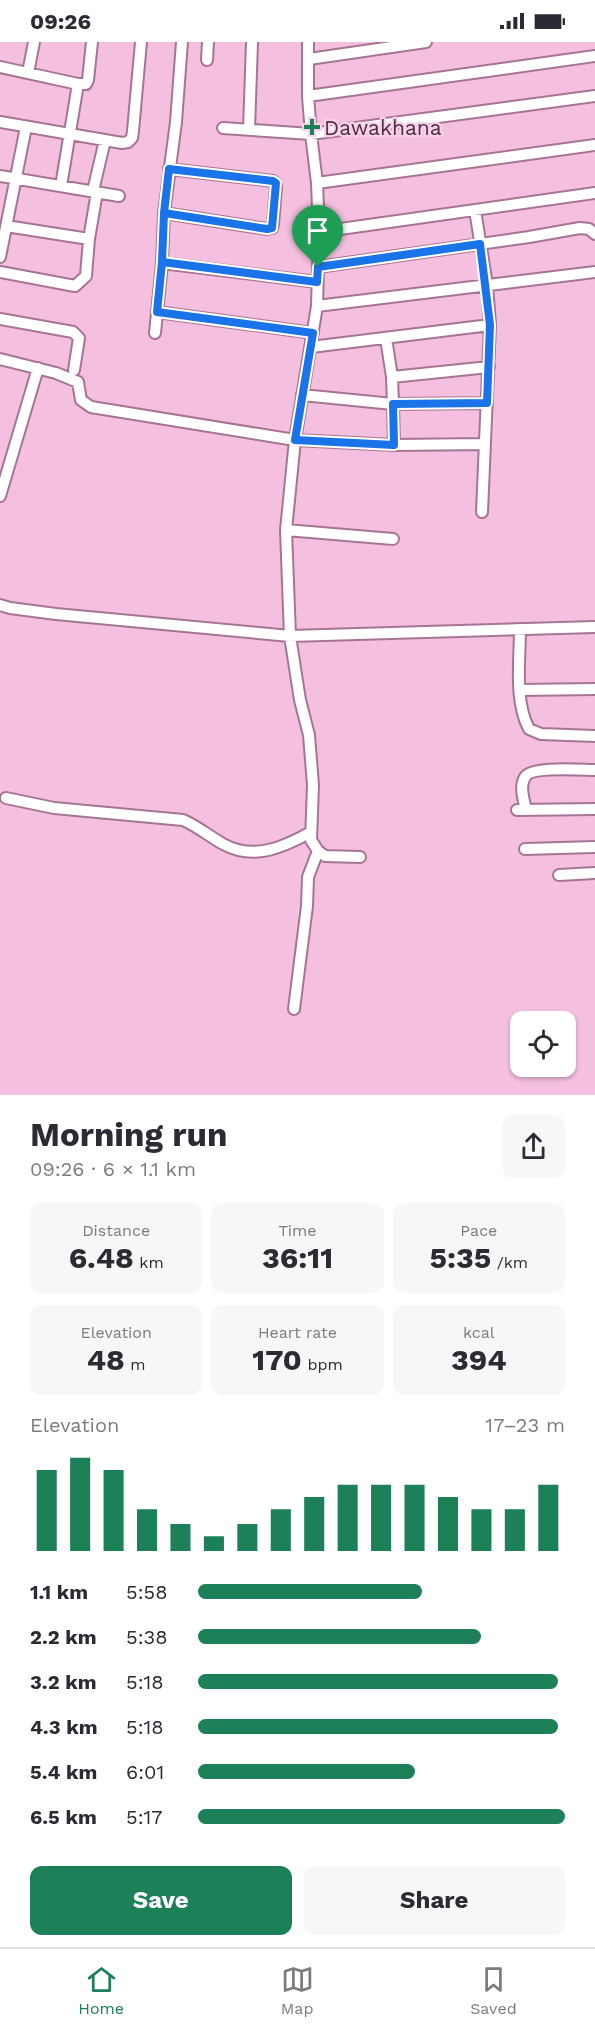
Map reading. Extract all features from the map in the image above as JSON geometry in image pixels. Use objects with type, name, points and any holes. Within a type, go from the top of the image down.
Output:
[{"type":"street","points":[[28,73],[34,42]]},
{"type":"street","points":[[0,67],[86,84],[92,42]]},
{"type":"street","points":[[0,122],[70,135],[128,142],[132,138],[141,42]]},
{"type":"street","points":[[155,333],[164,213],[176,122],[182,42]]},
{"type":"street","points":[[207,60],[208,42]]},
{"type":"street","points":[[249,130],[252,42]]},
{"type":"street","points":[[308,42],[308,96],[317,183],[319,232],[317,306],[295,440],[286,530],[290,636],[300,700],[309,735],[313,786],[311,840],[318,851],[325,856],[360,857]]},
{"type":"street","points":[[309,59],[426,42]]},
{"type":"street","points":[[308,96],[595,56]]},
{"type":"street","points":[[61,186],[78,84]]},
{"type":"street","points":[[223,128],[311,134],[595,96]]},
{"type":"street","points":[[0,257],[26,127]]},
{"type":"street","points":[[0,273],[75,286],[86,276],[95,192],[105,140]]},
{"type":"street","points":[[317,183],[595,145]]},
{"type":"street","points":[[164,213],[267,229],[272,228],[273,224],[276,183],[273,181],[169,169]]},
{"type":"street","points":[[0,176],[119,196]]},
{"type":"street","points":[[319,232],[595,193]]},
{"type":"street","points":[[475,210],[487,285],[490,325],[482,512]]},
{"type":"street","points":[[6,226],[89,239]]},
{"type":"street","points":[[318,267],[580,228],[589,229],[595,234]]},
{"type":"street","points":[[162,262],[317,282]]},
{"type":"street","points":[[317,306],[595,272]]},
{"type":"street","points":[[157,312],[313,333]]},
{"type":"street","points":[[0,319],[77,334],[79,338],[74,370]]},
{"type":"street","points":[[311,347],[490,325]]},
{"type":"street","points":[[386,338],[392,377],[394,445]]},
{"type":"street","points":[[0,359],[56,373],[78,382],[81,400],[91,407],[295,440],[394,445],[485,444]]},
{"type":"street","points":[[392,377],[489,367]]},
{"type":"street","points":[[0,496],[38,368]]},
{"type":"street","points":[[302,395],[393,404],[487,403]]},
{"type":"street","points":[[286,530],[393,539]]},
{"type":"street","points":[[0,605],[56,614],[290,636],[595,627]]},
{"type":"street","points":[[520,629],[520,690],[523,718],[529,729],[541,734],[595,736]]},
{"type":"street","points":[[520,690],[595,689]]},
{"type":"street","points":[[595,770],[543,770],[528,774],[523,785],[522,810],[595,809]]},
{"type":"street","points":[[6,798],[54,808],[183,820],[236,849],[275,850],[311,832]]},
{"type":"street","points":[[525,849],[595,847]]},
{"type":"street","points":[[294,1009],[307,906],[308,877],[318,851]]},
{"type":"street","points":[[559,875],[595,873]]},
{"type":"place","name":"Dawakhana","points":[[312,127]]},
{"type":"route","points":[[318,267],[317,282],[162,262],[164,213],[169,169],[276,183],[272,228],[164,213],[157,312],[313,333],[295,440],[394,445],[393,404],[487,403],[490,325],[487,285],[480,244],[318,267]]}]
